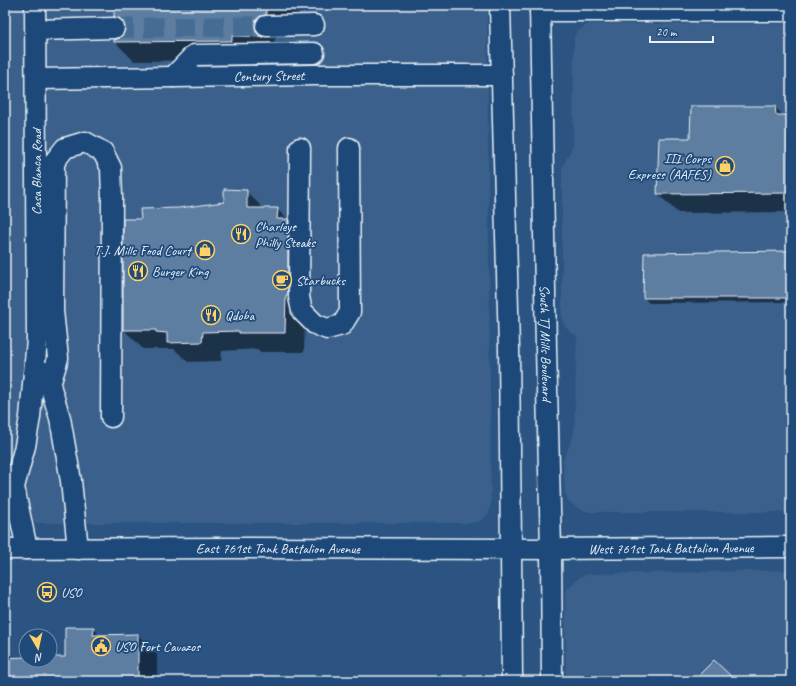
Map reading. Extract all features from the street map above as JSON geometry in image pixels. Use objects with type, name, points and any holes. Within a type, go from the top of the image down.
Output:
[{"type":"street","name":"Casa Blanca Road","points":[[27,549],[9,493],[25,446],[30,418],[37,340],[36,5]]},
{"type":"street","points":[[500,5],[509,349],[512,681]]},
{"type":"street","points":[[540,8],[791,11]]},
{"type":"street","name":"South TJ Mills Boulevard","points":[[540,8],[551,549],[552,681]]},
{"type":"street","points":[[266,26],[314,25]]},
{"type":"street","points":[[36,30],[114,28]]},
{"type":"street","points":[[173,77],[194,55],[314,53]]},
{"type":"street","name":"Century Street","points":[[36,79],[314,75],[502,75]]},
{"type":"street","points":[[50,385],[58,358],[53,311],[54,162],[65,148],[85,142],[103,152],[111,168],[111,417]]},
{"type":"street","points":[[300,148],[299,297],[302,310],[315,324],[327,329],[342,325],[350,312],[349,148]]},
{"type":"street","name":"Casa Blanca Road","points":[[37,340],[60,418],[71,481],[78,549]]},
{"type":"street","name":"West 761st Tank Battalion Avenue","points":[[551,549],[791,547]]},
{"type":"street","name":"East 761st Tank Battalion Avenue","points":[[5,549],[551,549]]},
{"type":"shaded area","points":[[5,5],[487,5],[491,505],[489,513],[485,517],[480,521],[471,523],[5,523]]},
{"type":"shaded area","points":[[589,24],[791,24],[791,512],[590,512],[581,510],[568,501],[565,492],[563,460],[574,434],[577,336],[567,329],[562,319],[562,168],[573,145],[574,37],[577,31]]},
{"type":"shaded area","points":[[791,570],[791,681],[566,681],[565,598],[567,589],[581,576],[591,574]]},
{"type":"building","points":[[114,5],[266,5],[266,15],[260,16],[256,20],[255,26],[256,32],[263,37],[232,36],[232,41],[114,42],[114,40],[120,38],[124,34],[125,28],[124,22],[119,18],[114,17]]},
{"type":"building","name":"III Corps Express (AAFES)","points":[[691,106],[775,106],[776,115],[791,115],[791,193],[657,194],[659,138],[690,138]]},
{"type":"building","name":"T.J. Mills Food Court","points":[[224,189],[247,190],[247,208],[278,208],[277,219],[288,219],[288,295],[286,295],[285,333],[239,333],[239,331],[203,332],[202,342],[167,343],[167,333],[156,332],[156,330],[123,330],[123,219],[141,219],[140,209],[179,208],[224,202]]},
{"type":"building","points":[[791,251],[791,298],[643,298],[644,253]]},
{"type":"building","name":"USO Fort Cavazos","points":[[65,627],[94,627],[93,635],[138,634],[138,681],[5,681],[5,658],[18,657],[18,668],[58,668],[58,657],[65,657]]},
{"type":"building","points":[[714,660],[736,681],[693,681]]},
{"type":"tunnel","points":[[114,28],[266,26]]},
{"type":"place","name":"III Corps Express (AAFES)","points":[[725,166]]},
{"type":"place","name":"Charleys Philly Steaks","points":[[241,234]]},
{"type":"place","name":"T.J. Mills Food Court","points":[[205,250]]},
{"type":"place","name":"Burger King","points":[[138,271]]},
{"type":"place","name":"Starbucks","points":[[282,280]]},
{"type":"place","name":"Qdoba","points":[[211,315]]},
{"type":"place","name":"USO","points":[[47,592]]},
{"type":"place","name":"USO Fort Cavazos","points":[[101,646]]}]
